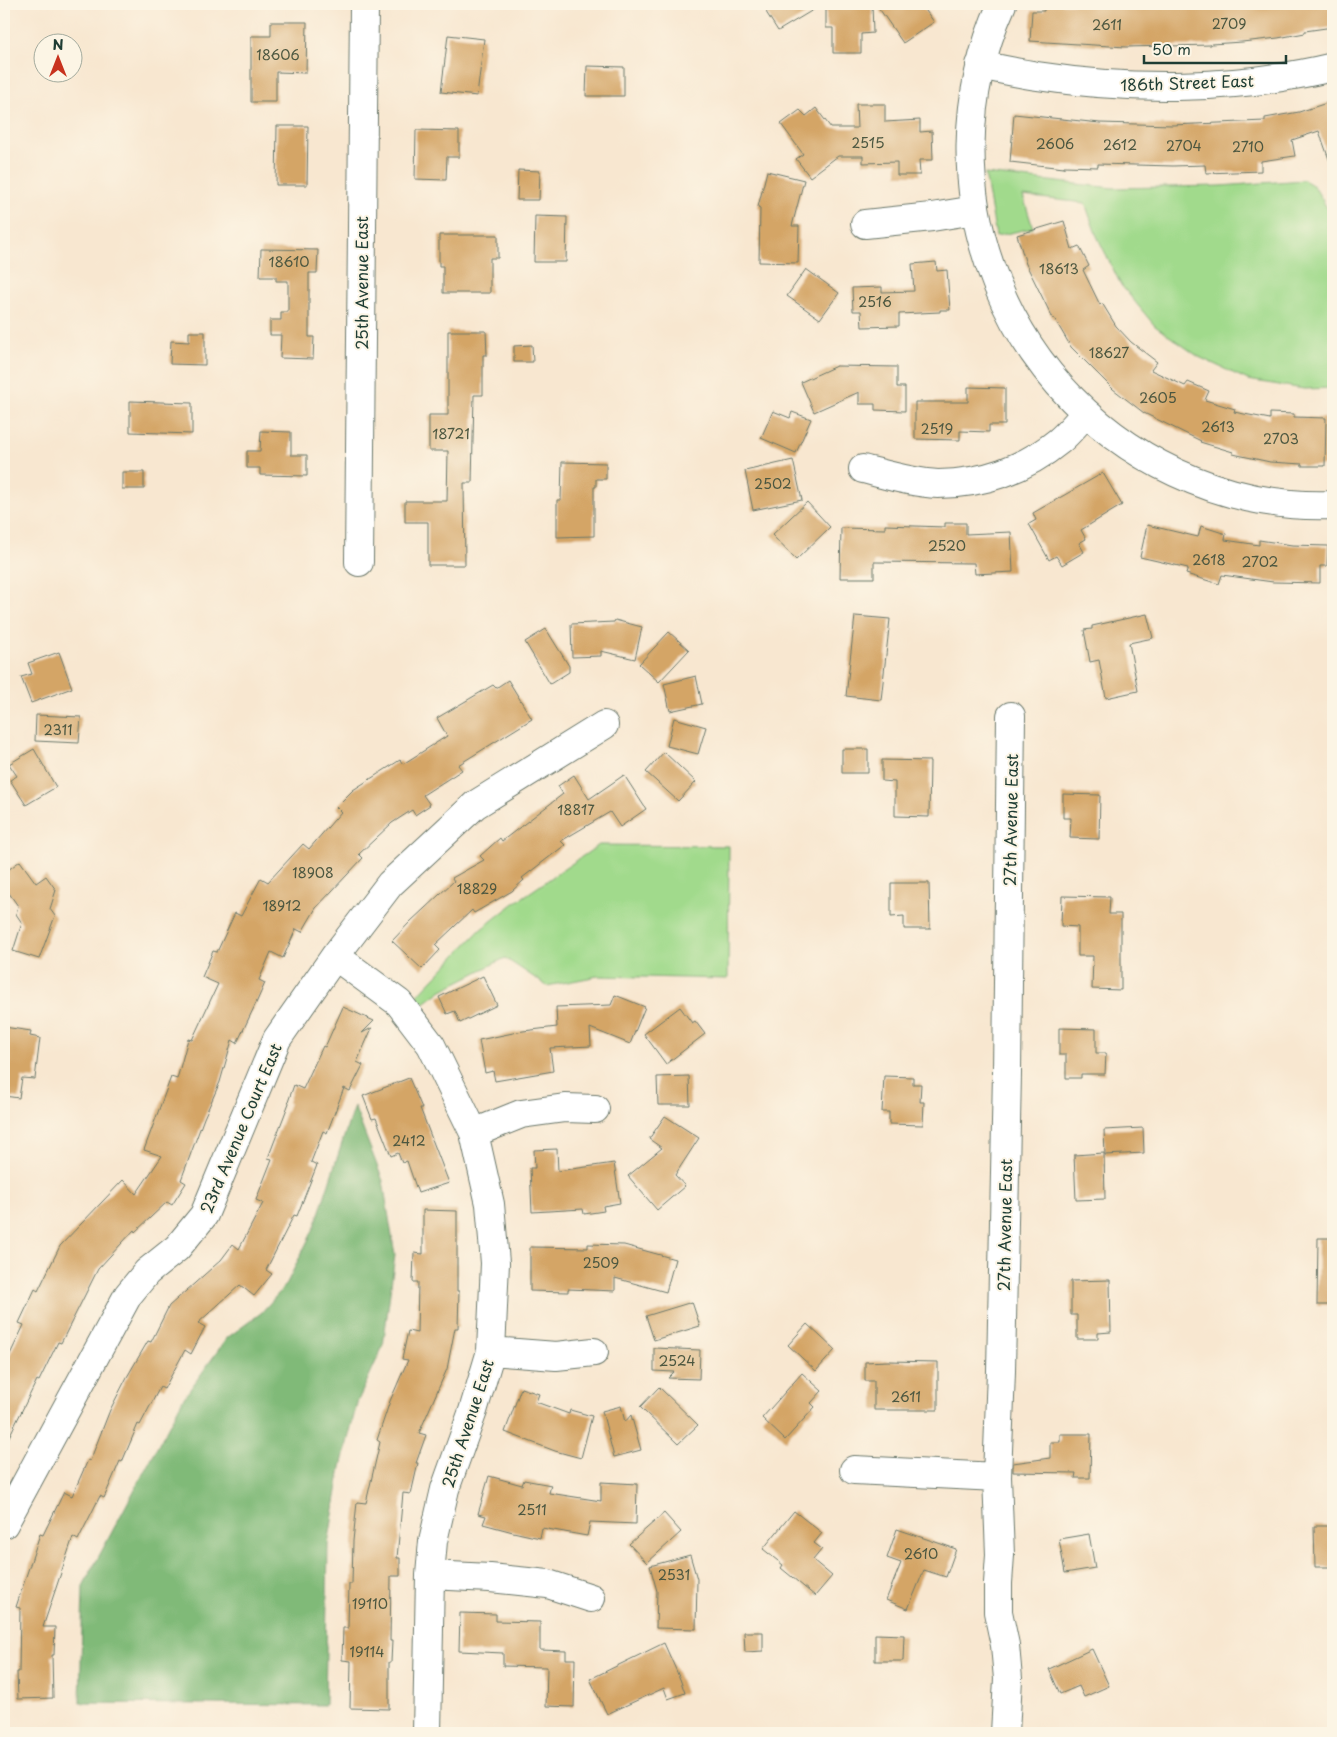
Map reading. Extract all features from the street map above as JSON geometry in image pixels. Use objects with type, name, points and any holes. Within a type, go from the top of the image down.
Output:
[{"type":"street","name":"25th Avenue East","points":[[359,562],[364,4]]},
{"type":"street","points":[[1002,4],[980,65],[973,108],[970,145],[971,182],[983,246],[995,282],[1010,315],[1026,342],[1048,372],[1086,413],[1111,434],[1142,455],[1175,472],[1209,486],[1245,497],[1282,503],[1333,505]]},
{"type":"street","name":"186th Street East","points":[[980,65],[1036,76],[1089,82],[1163,86],[1269,79],[1333,67]]},
{"type":"street","points":[[865,224],[932,217],[975,210]]},
{"type":"street","points":[[862,469],[913,481],[937,484],[964,483],[991,478],[1020,467],[1041,455],[1060,440],[1086,413]]},
{"type":"street","name":"27th Avenue East","points":[[1005,1733],[1008,1679],[1005,1646],[998,1612],[1000,1555],[997,1477],[1007,1083],[1010,716]]},
{"type":"street","name":"23rd Avenue Court East","points":[[4,1524],[128,1295],[147,1272],[177,1248],[204,1215],[277,1039],[335,956],[390,884],[475,805],[604,725]]},
{"type":"street","name":"25th Avenue East","points":[[335,956],[399,1003],[431,1046],[474,1133],[490,1204],[495,1263],[491,1351],[474,1411],[445,1489],[433,1541],[430,1575],[427,1733]]},
{"type":"street","points":[[474,1133],[520,1114],[564,1108],[595,1109]]},
{"type":"street","points":[[491,1351],[556,1356],[594,1352]]},
{"type":"street","points":[[854,1470],[997,1477]]},
{"type":"street","points":[[430,1575],[490,1578],[548,1584],[591,1598]]},
{"type":"green space","points":[[985,174],[1113,188],[1220,186],[1304,180],[1314,186],[1333,218],[1333,388],[1304,389],[1248,380],[1199,357],[1155,326],[1121,285],[1096,234],[1085,203],[1023,196],[1033,228],[996,236]]},
{"type":"green space","points":[[599,845],[729,846],[728,979],[598,976],[547,986],[505,958],[442,990],[423,1004],[416,997],[480,930],[513,904]]},
{"type":"green space","points":[[354,1106],[383,1181],[395,1255],[383,1346],[357,1403],[341,1467],[328,1545],[325,1705],[80,1703],[83,1586],[183,1399],[227,1338],[261,1313],[286,1285],[315,1226]]},
{"type":"building","points":[[780,4],[823,4],[778,31],[766,12]]},
{"type":"building","points":[[826,4],[872,4],[873,33],[861,34],[861,53],[833,53],[833,28],[826,28]]},
{"type":"building","points":[[876,4],[921,4],[934,22],[903,43]]},
{"type":"building","points":[[1044,4],[1331,4],[1333,27],[1305,31],[1305,33],[1278,38],[1211,45],[1126,47],[1030,41],[1032,11],[1044,11]]},
{"type":"building","points":[[271,22],[307,22],[306,73],[276,72],[276,102],[251,102],[251,36],[271,36]]},
{"type":"building","points":[[448,35],[484,39],[477,96],[441,92]]},
{"type":"building","points":[[587,66],[624,67],[624,96],[586,96]]},
{"type":"building","points":[[1333,101],[1333,165],[1331,165],[1319,131],[1292,140],[1295,156],[1261,161],[1261,171],[1206,173],[1205,165],[1098,164],[1098,167],[1064,166],[1064,168],[1010,162],[1014,114],[1100,123],[1172,125],[1265,121],[1265,118],[1299,112]]},
{"type":"building","points":[[856,104],[885,104],[885,122],[920,120],[920,132],[932,131],[933,160],[919,160],[920,175],[897,175],[897,162],[863,163],[863,156],[838,156],[810,177],[796,159],[803,154],[781,124],[800,110],[806,116],[816,108],[831,128],[857,128]]},
{"type":"building","points":[[277,126],[308,126],[307,185],[276,185]]},
{"type":"building","points":[[416,130],[459,131],[459,157],[447,157],[446,180],[415,179]]},
{"type":"building","points":[[518,170],[540,171],[539,200],[517,200]]},
{"type":"building","points":[[767,171],[804,180],[792,226],[799,226],[798,263],[759,262],[760,208],[758,207]]},
{"type":"building","points":[[535,216],[567,217],[566,262],[534,262]]},
{"type":"building","points":[[1064,221],[1072,249],[1079,246],[1089,266],[1083,270],[1100,305],[1102,303],[1116,326],[1131,342],[1157,362],[1151,370],[1185,386],[1188,382],[1209,391],[1205,400],[1235,409],[1234,412],[1270,419],[1270,413],[1294,414],[1294,417],[1326,418],[1325,466],[1302,466],[1302,464],[1270,462],[1233,454],[1233,452],[1200,442],[1144,413],[1113,389],[1071,347],[1053,319],[1026,264],[1017,235]]},
{"type":"building","points":[[439,235],[498,235],[498,258],[490,258],[490,293],[443,293],[443,266],[439,266]]},
{"type":"building","points":[[261,249],[318,250],[317,273],[309,273],[309,337],[314,337],[313,359],[280,358],[281,335],[270,335],[270,320],[281,320],[281,312],[288,312],[288,281],[276,281],[276,277],[260,277]]},
{"type":"building","points":[[936,262],[937,271],[947,270],[950,310],[899,314],[899,326],[862,327],[861,311],[853,311],[852,288],[882,287],[882,292],[914,291],[912,264]]},
{"type":"building","points":[[806,269],[839,293],[820,319],[787,296]]},
{"type":"building","points":[[448,331],[486,331],[487,355],[483,355],[483,395],[474,395],[472,483],[464,483],[465,565],[428,565],[428,522],[405,522],[405,501],[447,501],[448,451],[429,451],[429,415],[448,415]]},
{"type":"building","points":[[189,332],[205,332],[205,365],[170,364],[171,341],[189,342]]},
{"type":"building","points":[[532,345],[533,362],[514,362],[514,346]]},
{"type":"building","points":[[836,366],[897,367],[897,387],[905,387],[905,411],[875,410],[875,404],[859,404],[859,392],[814,412],[801,382]]},
{"type":"building","points":[[968,387],[1005,388],[1005,425],[989,425],[989,432],[960,431],[960,440],[915,439],[915,402],[968,402]]},
{"type":"building","points":[[130,401],[192,403],[192,434],[130,432]]},
{"type":"building","points":[[773,411],[790,418],[792,412],[811,419],[796,453],[761,438]]},
{"type":"building","points":[[261,431],[291,432],[291,455],[307,455],[307,476],[260,475],[260,468],[247,468],[247,451],[260,451]]},
{"type":"building","points":[[793,460],[802,500],[753,510],[745,471]]},
{"type":"building","points":[[562,462],[606,463],[606,479],[596,479],[596,487],[594,487],[594,536],[557,537],[557,500],[561,500]]},
{"type":"building","points":[[122,472],[144,472],[144,489],[122,489]]},
{"type":"building","points":[[1103,473],[1122,505],[1081,530],[1086,539],[1079,543],[1084,552],[1062,565],[1056,556],[1049,560],[1029,524],[1036,520],[1033,513]]},
{"type":"building","points":[[807,502],[830,527],[796,560],[772,535]]},
{"type":"building","points":[[945,523],[966,523],[966,534],[1011,532],[1013,572],[975,574],[974,563],[874,562],[874,578],[840,578],[841,528],[885,529],[885,525],[945,527]]},
{"type":"building","points":[[1147,525],[1198,537],[1201,526],[1226,534],[1225,540],[1259,545],[1259,540],[1292,545],[1328,546],[1327,566],[1320,566],[1320,583],[1273,582],[1222,575],[1219,584],[1186,574],[1188,568],[1140,557]]},
{"type":"building","points":[[1147,614],[1153,638],[1129,643],[1138,691],[1106,698],[1099,660],[1090,662],[1084,630],[1092,629],[1092,626]]},
{"type":"building","points":[[855,616],[890,619],[881,700],[846,696]]},
{"type":"building","points":[[615,620],[642,627],[635,659],[601,651],[601,656],[572,657],[571,624],[614,622]]},
{"type":"building","points":[[546,629],[569,666],[569,672],[550,684],[525,642]]},
{"type":"building","points":[[669,632],[689,650],[659,682],[639,664]]},
{"type":"building","points":[[59,652],[72,688],[31,703],[21,677],[32,674],[28,663]]},
{"type":"building","points":[[696,676],[702,704],[670,711],[664,684]]},
{"type":"building","points":[[508,680],[532,719],[458,765],[462,770],[423,795],[430,805],[415,815],[412,810],[392,823],[359,854],[363,858],[316,908],[302,932],[296,929],[283,958],[271,952],[259,980],[265,983],[237,1043],[232,1040],[220,1082],[204,1118],[181,1180],[186,1183],[172,1205],[167,1202],[135,1232],[134,1230],[98,1269],[61,1343],[58,1342],[39,1381],[37,1380],[4,1447],[4,1367],[24,1325],[19,1323],[35,1289],[38,1291],[60,1246],[123,1180],[136,1194],[162,1156],[144,1150],[171,1077],[177,1079],[188,1039],[192,1040],[218,984],[202,977],[213,951],[217,952],[235,913],[241,916],[261,878],[268,882],[303,844],[309,849],[341,812],[336,807],[353,790],[400,760],[403,764],[447,736],[437,718],[493,685],[496,688]]},
{"type":"building","points":[[36,715],[81,717],[79,743],[35,741]]},
{"type":"building","points":[[674,718],[706,727],[698,754],[667,746]]},
{"type":"building","points":[[34,749],[56,787],[26,805],[10,780],[17,776],[9,764]]},
{"type":"building","points":[[842,749],[868,749],[868,773],[842,773]]},
{"type":"building","points":[[664,752],[696,782],[678,801],[646,772]]},
{"type":"building","points":[[882,760],[930,761],[929,817],[895,816],[895,782],[882,781]]},
{"type":"building","points":[[574,775],[589,799],[624,775],[646,809],[620,827],[610,812],[561,841],[565,845],[522,878],[524,880],[512,891],[474,913],[472,910],[435,945],[440,950],[422,969],[392,941],[454,881],[452,878],[484,860],[480,856],[500,838],[502,841],[563,794],[558,786]]},
{"type":"building","points":[[1063,794],[1100,795],[1099,839],[1070,838],[1071,818],[1063,818]]},
{"type":"building","points":[[20,861],[36,883],[46,876],[56,890],[50,909],[55,916],[39,959],[13,951],[22,923],[16,914],[18,906],[4,886],[4,873]]},
{"type":"building","points":[[891,883],[929,883],[930,929],[904,929],[904,916],[891,917]]},
{"type":"building","points":[[1062,896],[1110,897],[1109,914],[1121,914],[1121,990],[1092,989],[1093,956],[1078,956],[1078,927],[1061,926]]},
{"type":"building","points":[[483,976],[497,1005],[460,1023],[455,1011],[447,1014],[439,997]]},
{"type":"building","points":[[615,995],[645,1007],[630,1044],[590,1028],[591,1046],[550,1048],[553,1071],[495,1081],[493,1071],[485,1073],[479,1040],[523,1031],[557,1027],[556,1007],[611,1005]]},
{"type":"building","points":[[343,1007],[374,1021],[362,1033],[372,1028],[357,1062],[363,1065],[350,1091],[344,1088],[327,1133],[323,1131],[311,1162],[317,1165],[297,1216],[294,1215],[266,1270],[272,1274],[254,1296],[240,1285],[198,1323],[205,1327],[191,1354],[185,1350],[164,1389],[160,1387],[140,1425],[138,1424],[104,1498],[100,1496],[78,1540],[73,1537],[43,1627],[55,1627],[54,1655],[52,1655],[53,1698],[18,1699],[17,1672],[19,1672],[20,1608],[16,1607],[40,1534],[43,1535],[64,1492],[72,1496],[88,1460],[90,1461],[110,1410],[148,1341],[151,1342],[169,1306],[221,1260],[233,1244],[239,1249],[263,1203],[256,1200],[272,1159],[268,1158],[294,1085],[303,1089]]},
{"type":"building","points":[[680,1007],[692,1023],[695,1021],[705,1034],[666,1064],[644,1034]]},
{"type":"building","points":[[4,1027],[31,1031],[30,1036],[40,1038],[35,1079],[22,1078],[19,1098],[4,1096]]},
{"type":"building","points":[[1059,1028],[1096,1029],[1096,1053],[1106,1053],[1105,1074],[1081,1074],[1081,1078],[1066,1078],[1066,1055],[1059,1055]]},
{"type":"building","points":[[689,1076],[690,1105],[658,1105],[657,1077]]},
{"type":"building","points":[[884,1076],[913,1077],[913,1084],[921,1084],[920,1102],[924,1102],[923,1125],[889,1124],[889,1112],[882,1112]]},
{"type":"building","points":[[409,1078],[449,1183],[418,1193],[407,1161],[402,1163],[398,1153],[391,1156],[376,1118],[372,1119],[363,1096]]},
{"type":"building","points":[[665,1116],[699,1138],[675,1175],[685,1186],[657,1210],[628,1176],[662,1148],[649,1139]]},
{"type":"building","points":[[1143,1128],[1144,1153],[1105,1155],[1104,1130]]},
{"type":"building","points":[[557,1149],[558,1171],[614,1163],[620,1203],[603,1206],[604,1211],[584,1214],[583,1209],[532,1212],[530,1168],[535,1168],[534,1150]]},
{"type":"building","points":[[1104,1153],[1105,1199],[1076,1200],[1074,1155]]},
{"type":"building","points":[[423,1210],[457,1211],[458,1328],[455,1328],[447,1369],[419,1433],[426,1435],[416,1463],[418,1463],[411,1494],[403,1493],[397,1558],[400,1558],[400,1576],[391,1576],[390,1641],[392,1641],[391,1662],[389,1662],[389,1709],[350,1708],[351,1661],[342,1660],[343,1628],[348,1628],[349,1584],[352,1584],[353,1541],[357,1502],[366,1503],[380,1442],[377,1440],[390,1401],[408,1360],[402,1359],[408,1331],[417,1333],[418,1282],[413,1282],[414,1253],[423,1254]]},
{"type":"building","points":[[1318,1238],[1333,1238],[1333,1305],[1317,1305]]},
{"type":"building","points":[[588,1244],[624,1245],[675,1259],[666,1292],[615,1278],[615,1291],[568,1289],[568,1292],[530,1291],[530,1247],[588,1248]]},
{"type":"building","points":[[1110,1280],[1111,1332],[1098,1333],[1098,1339],[1077,1339],[1077,1315],[1071,1315],[1071,1281]]},
{"type":"building","points":[[692,1302],[700,1326],[654,1340],[646,1316]]},
{"type":"building","points":[[807,1324],[835,1350],[816,1371],[788,1345]]},
{"type":"building","points":[[654,1348],[700,1350],[699,1379],[668,1378],[674,1372],[654,1371]]},
{"type":"building","points":[[865,1362],[938,1362],[938,1410],[874,1410],[874,1381],[865,1381]]},
{"type":"building","points":[[802,1373],[822,1391],[811,1403],[815,1407],[785,1440],[762,1418]]},
{"type":"building","points":[[659,1387],[698,1425],[678,1444],[640,1407]]},
{"type":"building","points":[[521,1388],[539,1394],[536,1402],[569,1414],[570,1410],[592,1416],[581,1458],[555,1451],[505,1432]]},
{"type":"building","points":[[621,1406],[625,1422],[631,1415],[641,1450],[614,1457],[602,1411]]},
{"type":"building","points":[[1060,1434],[1091,1434],[1090,1478],[1075,1478],[1076,1473],[1013,1472],[1013,1463],[1050,1458],[1050,1442],[1060,1442]]},
{"type":"building","points":[[489,1476],[522,1485],[524,1480],[551,1485],[549,1493],[601,1501],[601,1482],[637,1484],[636,1524],[590,1522],[587,1536],[542,1528],[540,1538],[483,1524],[486,1516],[478,1514]]},
{"type":"building","points":[[794,1511],[822,1533],[814,1543],[822,1549],[813,1560],[832,1576],[815,1596],[781,1568],[783,1565],[763,1549]]},
{"type":"building","points":[[664,1513],[681,1532],[647,1563],[629,1544]]},
{"type":"building","points":[[1314,1526],[1333,1526],[1333,1567],[1315,1567]]},
{"type":"building","points":[[897,1529],[956,1549],[946,1577],[924,1570],[908,1609],[886,1600],[901,1563],[887,1558]]},
{"type":"building","points":[[1089,1534],[1095,1568],[1065,1573],[1059,1539]]},
{"type":"building","points":[[690,1555],[697,1579],[696,1629],[656,1628],[657,1591],[650,1566]]},
{"type":"building","points":[[460,1613],[496,1614],[496,1621],[540,1622],[540,1650],[566,1651],[566,1659],[575,1659],[574,1707],[546,1706],[547,1667],[503,1666],[503,1653],[459,1651]]},
{"type":"building","points":[[744,1632],[763,1632],[763,1651],[745,1652]]},
{"type":"building","points":[[875,1634],[904,1635],[903,1661],[875,1661]]},
{"type":"building","points":[[664,1643],[685,1693],[668,1699],[664,1688],[607,1714],[590,1679]]},
{"type":"building","points":[[1092,1649],[1109,1686],[1084,1697],[1079,1686],[1060,1694],[1049,1669]]}]
